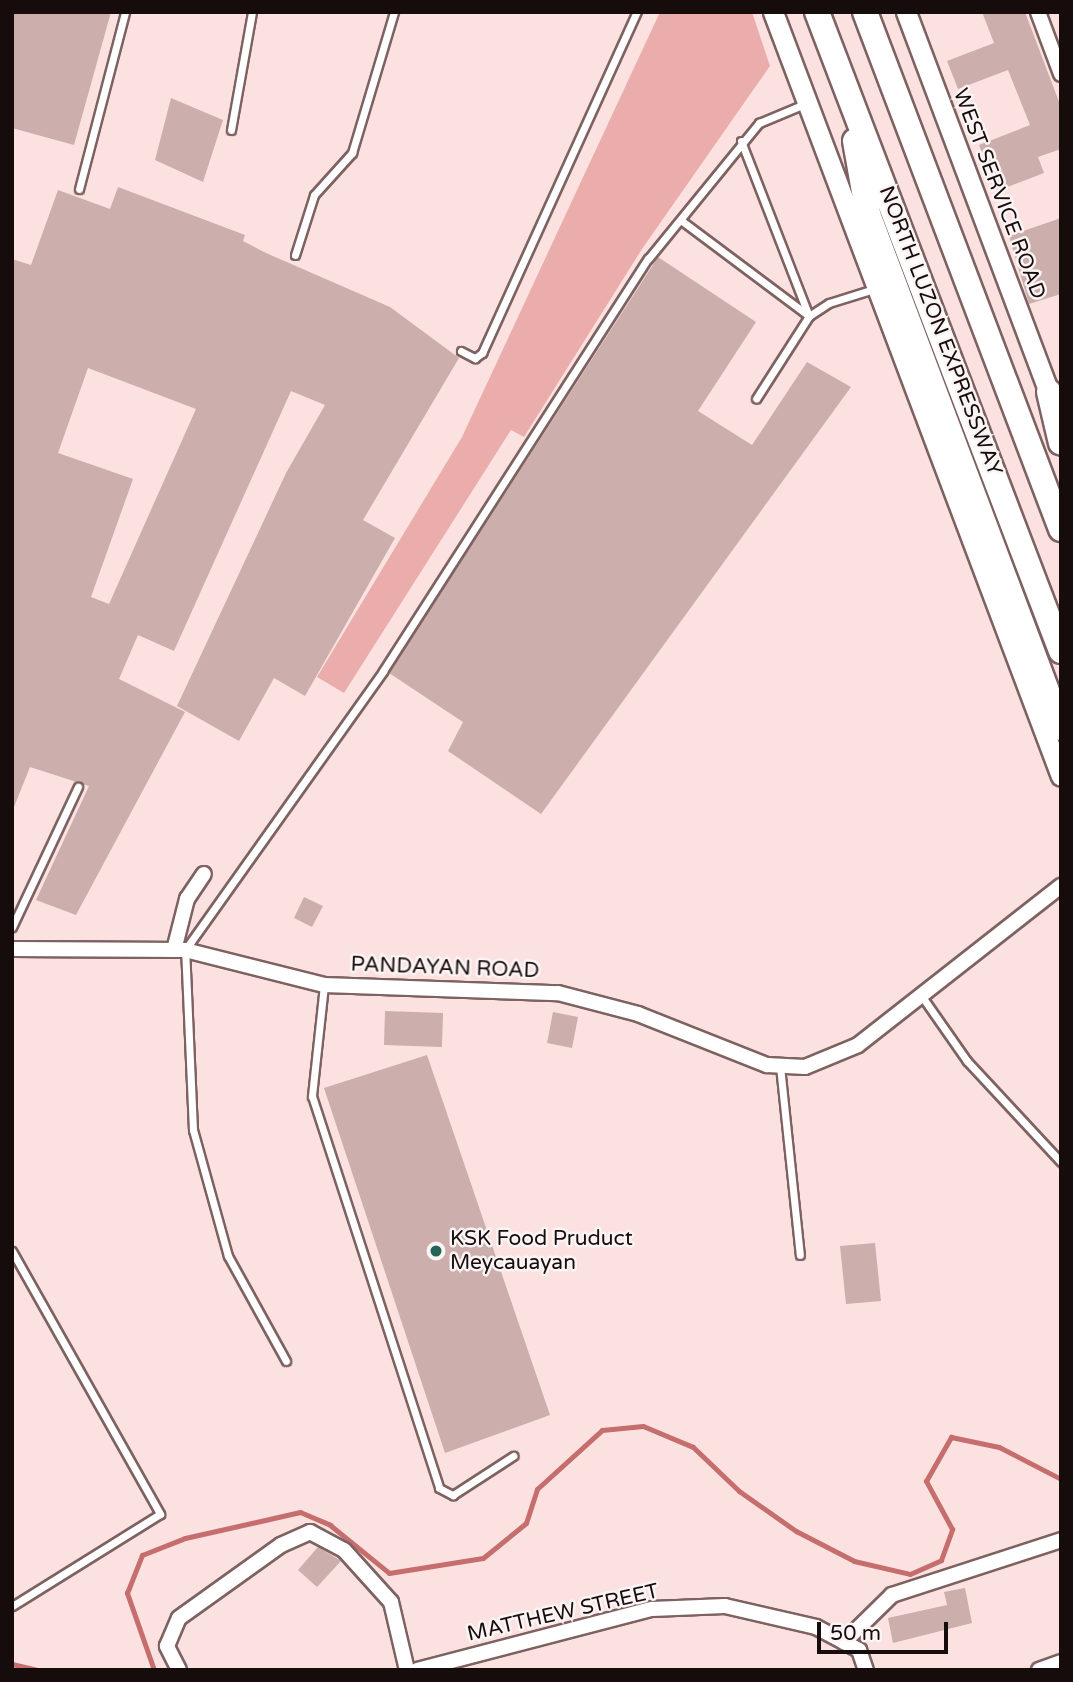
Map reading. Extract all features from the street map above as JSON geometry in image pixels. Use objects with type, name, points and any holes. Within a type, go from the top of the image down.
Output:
[{"type":"highway","name":"NORTH LUZON EXPRESSWAY","points":[[817,12],[1061,651]]},
{"type":"highway","name":"NORTH LUZON EXPRESSWAY","points":[[865,12],[1061,529]]},
{"type":"highway","points":[[844,82],[868,214],[1061,728]]},
{"type":"highway","points":[[1055,395],[1061,443]]},
{"type":"main road","points":[[773,12],[1061,776]]},
{"type":"main road","name":"WEST SERVICE ROAD","points":[[906,12],[1055,395]]},
{"type":"street","points":[[1038,12],[1061,73]]},
{"type":"street","points":[[180,950],[187,899],[204,874]]},
{"type":"street","name":"PANDAYAN ROAD","points":[[12,949],[180,950],[324,985],[558,993],[638,1014],[780,1066],[805,1067],[858,1045],[1061,886]]},
{"type":"street","points":[[179,1670],[167,1646],[179,1618],[281,1545],[310,1532],[344,1550],[391,1602],[407,1670]]},
{"type":"street","points":[[844,1642],[892,1595],[1061,1540]]},
{"type":"street","name":"MATTHEW STREET","points":[[417,1670],[652,1609],[725,1606],[816,1627],[859,1650],[866,1670]]},
{"type":"street","points":[[1038,1670],[1061,1662]]},
{"type":"lane","points":[[79,189],[125,12]]},
{"type":"lane","points":[[231,130],[252,12]]},
{"type":"lane","points":[[295,255],[314,195],[352,153],[394,12]]},
{"type":"lane","points":[[461,352],[475,358],[482,353],[637,12]]},
{"type":"lane","points":[[286,1361],[228,1255],[193,1130],[180,950],[383,671],[626,293],[741,141],[759,123],[807,103]]},
{"type":"lane","points":[[741,141],[809,316]]},
{"type":"lane","points":[[682,220],[809,316]]},
{"type":"lane","points":[[756,399],[809,316],[829,303],[877,288]]},
{"type":"lane","points":[[12,927],[78,787]]},
{"type":"lane","points":[[324,985],[312,1096],[439,1488],[453,1495],[513,1456]]},
{"type":"lane","points":[[921,995],[967,1061],[1061,1162]]},
{"type":"lane","points":[[780,1066],[800,1255]]},
{"type":"lane","points":[[12,1251],[160,1514],[12,1606]]},
{"type":"shaded area","points":[[660,12],[752,12],[770,66],[642,249],[524,437],[511,430],[344,693],[317,677],[462,437]]},
{"type":"building","points":[[12,12],[111,12],[74,145],[12,128]]},
{"type":"building","points":[[982,12],[1025,12],[1061,107],[1061,149],[1038,157],[1044,173],[997,191],[979,145],[1030,125],[1008,70],[958,89],[947,61],[994,43]]},
{"type":"building","points":[[171,98],[223,120],[203,182],[155,160]]},
{"type":"building","points":[[118,187],[245,235],[243,241],[266,253],[390,307],[459,358],[363,520],[395,538],[305,696],[274,678],[239,741],[177,706],[286,473],[325,405],[291,391],[174,651],[138,635],[119,679],[185,712],[76,915],[36,900],[89,786],[30,767],[12,812],[12,259],[31,265],[58,190],[110,209]],"holes":[[[88,368],[196,409],[109,604],[91,597],[133,479],[58,453]]]},
{"type":"building","points":[[1061,218],[1061,294],[1029,304],[1009,236]]},
{"type":"building","points":[[658,257],[756,322],[698,411],[752,445],[807,362],[851,387],[541,814],[448,751],[463,722],[389,673]]},
{"type":"building","points":[[304,897],[323,906],[312,927],[294,918]]},
{"type":"building","points":[[385,1011],[443,1013],[442,1047],[384,1045]]},
{"type":"building","points":[[553,1012],[578,1017],[572,1048],[547,1043]]},
{"type":"building","name":"KSK Food Pruduct Meycauayan","points":[[427,1055],[550,1415],[445,1453],[324,1088]]},
{"type":"building","points":[[875,1243],[881,1301],[846,1304],[840,1246]]},
{"type":"building","points":[[318,1547],[341,1561],[317,1587],[298,1570]]},
{"type":"building","points":[[965,1588],[972,1623],[893,1643],[888,1618],[947,1605],[944,1592]]},
{"type":"waterway","points":[[154,1670],[127,1593],[142,1555],[185,1538],[300,1512],[330,1525],[389,1573],[483,1558],[526,1523],[537,1489],[602,1430],[643,1426],[693,1447],[739,1491],[796,1531],[854,1561],[910,1574],[941,1560],[952,1529],[926,1481],[951,1437],[999,1447],[1061,1479]]},
{"type":"waterway","points":[[12,1664],[38,1670]]},
{"type":"place","name":"KSK Food Pruduct Meycauayan","points":[[436,1251]]}]
